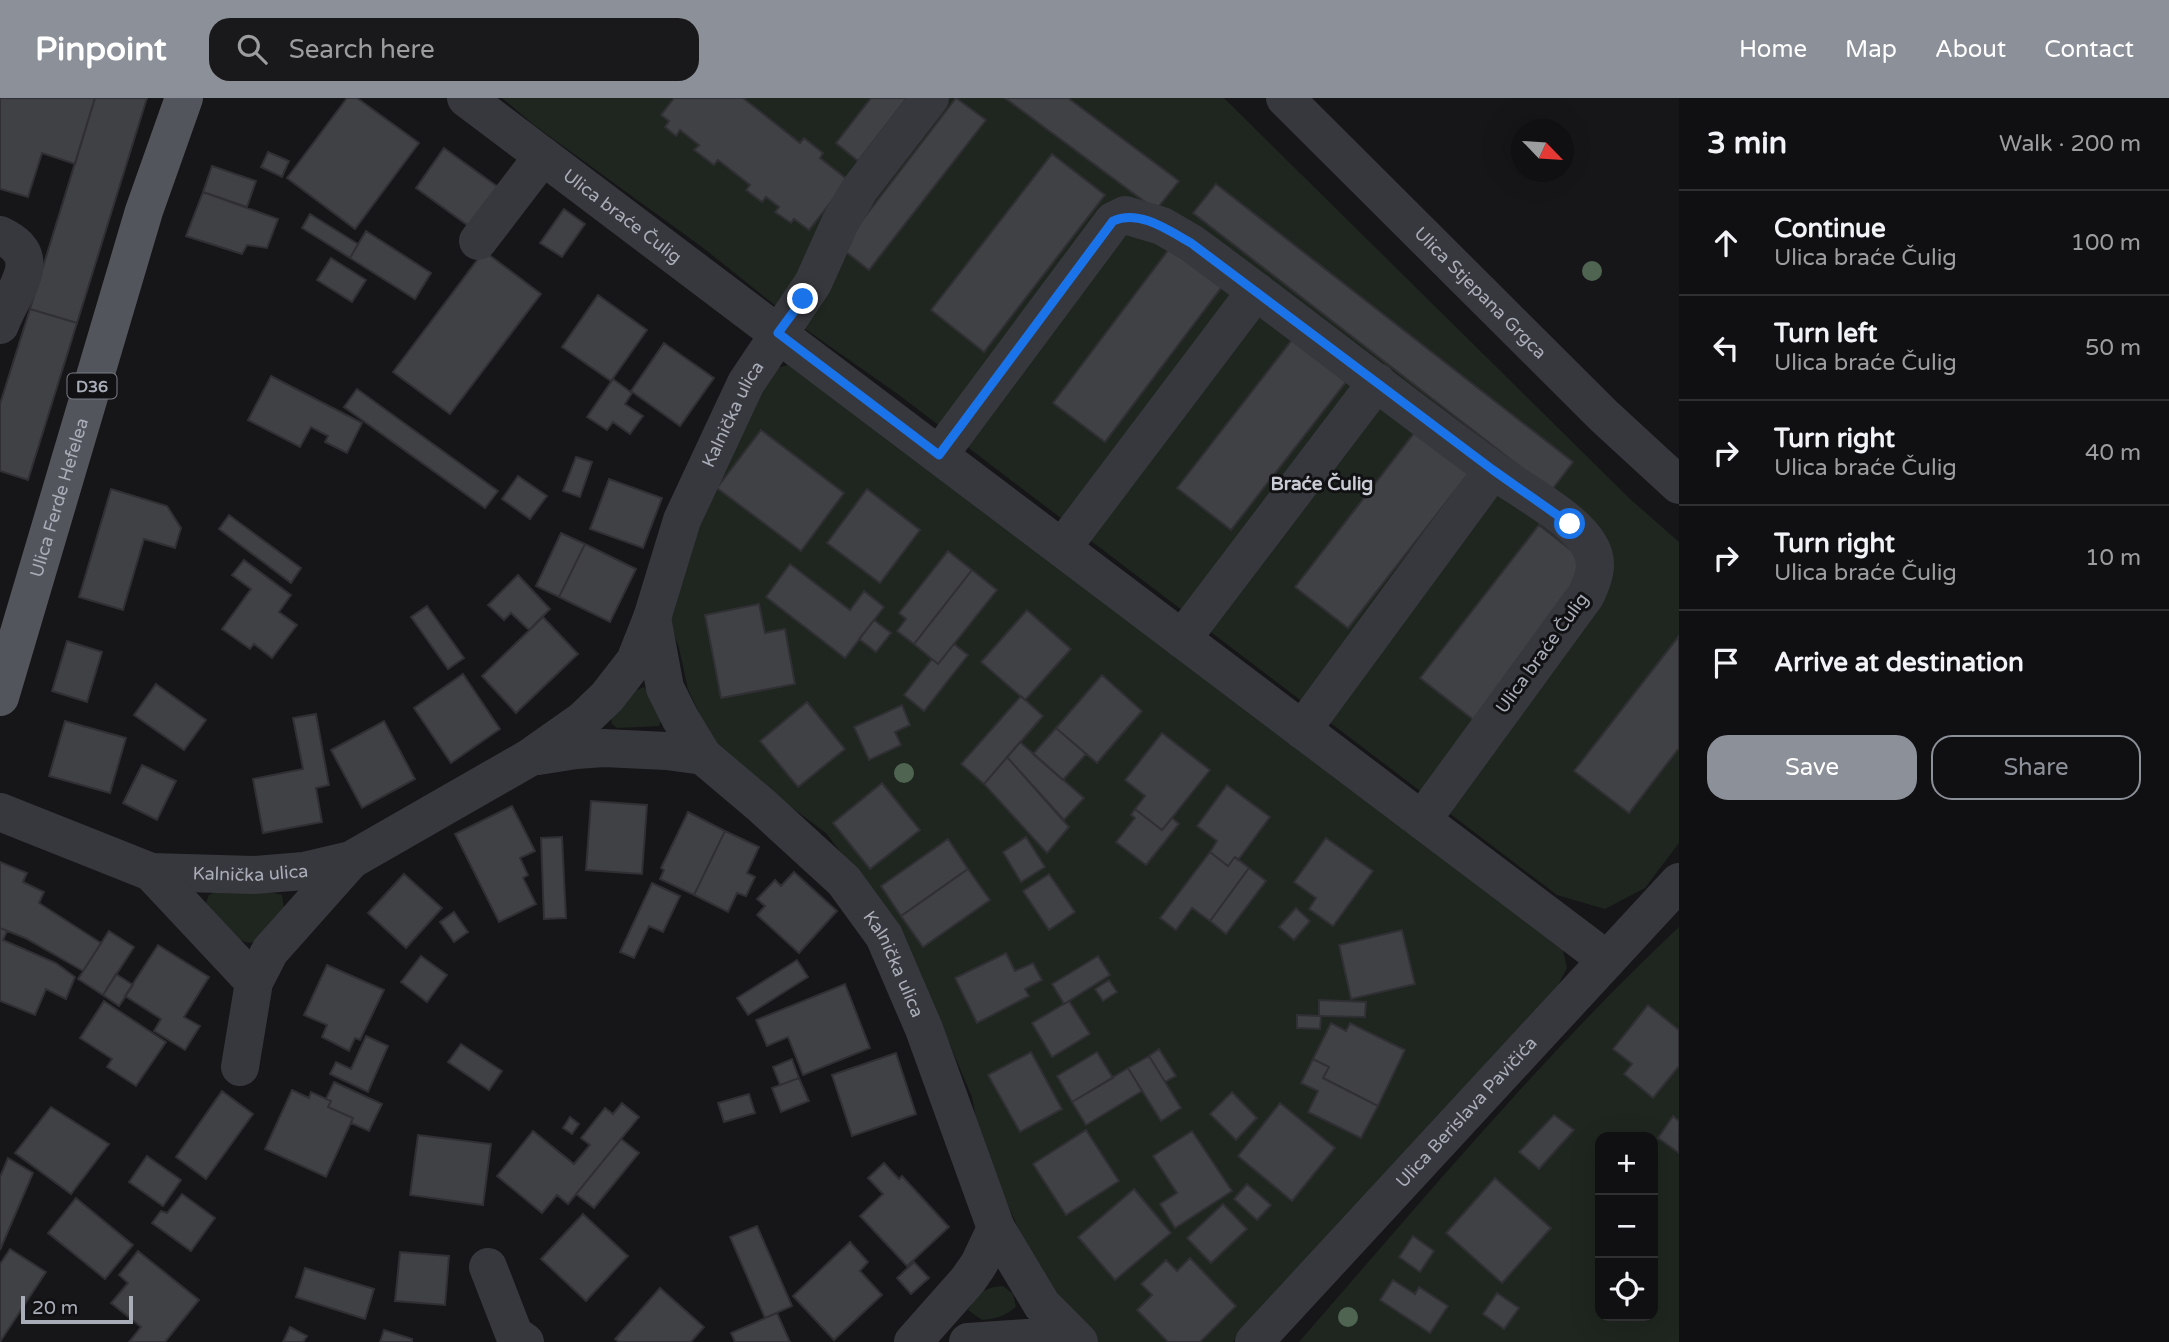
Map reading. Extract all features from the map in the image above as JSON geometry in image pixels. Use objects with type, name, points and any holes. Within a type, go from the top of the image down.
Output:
[{"type":"main road","name":"Ulica Ferde Hefelea","points":[[0,697],[144,211],[184,98]]},
{"type":"street","name":"Ulica braće Čulig","points":[[467,98],[1606,960]]},
{"type":"street","points":[[778,333],[813,283],[840,223],[859,190],[930,98]]},
{"type":"street","name":"Ulica Stjepana Grgca","points":[[1285,98],[1604,416],[1679,485]]},
{"type":"street","points":[[478,241],[543,156]]},
{"type":"street","name":"Ulica braće Čulig","points":[[939,455],[1113,221],[1125,215],[1162,226],[1191,243],[1493,470],[1570,524],[1589,544],[1595,561],[1595,576],[1586,595],[1422,820]]},
{"type":"street","points":[[0,235],[17,244],[26,261],[0,325]]},
{"type":"street","points":[[1062,548],[1256,291]]},
{"type":"street","name":"Kalnička ulica","points":[[0,813],[151,872],[254,874],[304,871],[351,860],[529,758],[583,720],[607,697],[635,661],[652,618],[682,520],[746,383],[778,333]]},
{"type":"street","points":[[1182,639],[1377,382]]},
{"type":"street","points":[[1302,730],[1493,470]]},
{"type":"street","name":"Kalnička ulica","points":[[652,618],[665,688],[704,756],[844,881],[884,936],[924,1028],[996,1228],[1042,1305],[1077,1340]]},
{"type":"street","name":"Kalnička ulica","points":[[529,758],[604,748],[704,756]]},
{"type":"street","name":"Kalnička ulica","points":[[240,1067],[254,982],[270,951],[351,860]]},
{"type":"street","name":"Kalnička ulica","points":[[151,872],[254,982]]},
{"type":"street","name":"Ulica Berislava Pavičića","points":[[1254,1342],[1679,882]]},
{"type":"street","points":[[913,1342],[968,1280],[996,1228]]},
{"type":"street","points":[[488,1267],[517,1339]]},
{"type":"street","points":[[968,1342],[1027,1338],[1077,1340]]},
{"type":"shaded area","points":[[502,98],[1224,98],[1629,498],[1679,542],[1679,843],[1645,888],[1605,909],[1557,895],[899,395],[801,326],[702,247],[534,125]]},
{"type":"shaded area","points":[[788,365],[1563,950],[1567,968],[1552,997],[1233,1342],[1097,1342],[1054,1292],[1023,1239],[999,1185],[984,1161],[972,1097],[915,963],[880,904],[826,833],[750,776],[709,735],[688,689],[679,648],[669,621],[696,526],[767,377],[777,368]]},
{"type":"shaded area","points":[[644,687],[649,692],[661,720],[659,726],[617,728],[612,724],[611,717],[632,692]]},
{"type":"shaded area","points":[[215,892],[274,893],[282,895],[284,909],[263,936],[246,942],[232,933],[209,908],[206,902],[209,895]]},
{"type":"shaded area","points":[[1679,927],[1679,1342],[1299,1342],[1531,1077]]},
{"type":"shaded area","points":[[1003,1286],[1013,1294],[1016,1307],[1012,1310],[992,1319],[982,1320],[968,1310],[982,1292]]},
{"type":"building","points":[[0,98],[95,98],[75,164],[42,153],[28,197],[0,189]]},
{"type":"building","points":[[95,98],[147,98],[77,323],[30,309]]},
{"type":"building","points":[[347,98],[357,98],[419,143],[355,229],[287,178]]},
{"type":"building","points":[[674,98],[743,98],[800,143],[804,138],[823,153],[820,158],[848,180],[809,230],[794,219],[791,223],[775,212],[779,207],[766,197],[762,202],[746,190],[750,185],[718,160],[714,165],[694,150],[699,145],[680,130],[676,136],[665,127],[669,121],[661,115]]},
{"type":"building","points":[[871,98],[907,98],[858,161],[836,143]]},
{"type":"building","points":[[956,98],[986,120],[869,270],[841,248]]},
{"type":"building","points":[[1005,98],[1068,98],[1179,181],[1156,210]]},
{"type":"building","points":[[444,148],[498,187],[470,227],[416,188]]},
{"type":"building","points":[[268,152],[289,161],[282,177],[261,167]]},
{"type":"building","points":[[1052,154],[1105,195],[984,352],[931,310]]},
{"type":"building","points":[[212,166],[256,181],[247,207],[203,192]]},
{"type":"building","points":[[1216,184],[1573,462],[1551,491],[1193,213]]},
{"type":"building","points":[[203,192],[278,219],[267,248],[247,245],[242,254],[186,236]]},
{"type":"building","points":[[564,209],[585,224],[562,257],[540,243]]},
{"type":"building","points":[[310,214],[358,244],[350,258],[302,228]]},
{"type":"building","points":[[366,231],[431,273],[415,299],[350,258]]},
{"type":"building","points":[[1172,245],[1224,284],[1105,442],[1053,403]]},
{"type":"building","points":[[484,251],[541,294],[450,414],[393,372]]},
{"type":"building","points":[[331,258],[366,280],[352,302],[317,280]]},
{"type":"building","points":[[598,295],[647,330],[611,381],[562,347]]},
{"type":"building","points":[[30,309],[77,323],[28,480],[0,471],[0,404]]},
{"type":"building","points":[[1295,336],[1349,378],[1231,530],[1177,488]]},
{"type":"building","points":[[664,343],[714,378],[680,426],[631,391]]},
{"type":"building","points":[[271,376],[362,423],[347,453],[325,442],[328,436],[311,427],[300,447],[248,420]]},
{"type":"building","points":[[613,379],[632,393],[625,404],[643,416],[630,434],[613,422],[607,430],[587,417]]},
{"type":"building","points":[[357,389],[498,491],[485,508],[344,407]]},
{"type":"building","points":[[761,430],[844,493],[801,551],[717,488]]},
{"type":"building","points":[[1415,432],[1469,473],[1348,628],[1295,587]]},
{"type":"building","points":[[576,457],[592,462],[580,497],[563,491]]},
{"type":"building","points":[[518,476],[547,496],[530,519],[502,499]]},
{"type":"building","points":[[609,479],[662,498],[643,548],[590,529]]},
{"type":"building","points":[[111,489],[167,506],[181,528],[175,548],[144,539],[123,610],[79,597]]},
{"type":"building","points":[[867,489],[920,530],[880,583],[827,543]]},
{"type":"building","points":[[229,515],[301,568],[291,583],[219,529]]},
{"type":"building","points":[[1539,525],[1594,568],[1475,721],[1420,678]]},
{"type":"building","points":[[561,533],[585,544],[559,597],[536,586]]},
{"type":"building","points":[[585,544],[636,569],[610,622],[559,597]]},
{"type":"building","points":[[948,551],[972,570],[914,644],[897,631],[906,619],[899,613]]},
{"type":"building","points":[[244,560],[291,595],[279,612],[297,625],[272,658],[254,644],[250,649],[222,629],[251,589],[232,575]]},
{"type":"building","points":[[790,564],[850,610],[864,591],[884,607],[845,658],[766,597]]},
{"type":"building","points":[[972,570],[997,590],[938,664],[914,644]]},
{"type":"building","points":[[518,575],[550,609],[529,630],[511,613],[504,620],[488,605]]},
{"type":"building","points":[[759,604],[765,633],[785,629],[795,684],[721,698],[705,615]]},
{"type":"building","points":[[427,606],[464,658],[448,669],[411,617]]},
{"type":"building","points":[[1027,610],[1071,649],[1025,700],[981,662]]},
{"type":"building","points":[[543,617],[578,654],[516,713],[482,676]]},
{"type":"building","points":[[874,620],[891,633],[876,652],[859,639]]},
{"type":"building","points":[[1679,636],[1679,748],[1629,813],[1574,771]]},
{"type":"building","points":[[67,641],[102,652],[87,702],[52,691]]},
{"type":"building","points":[[954,644],[968,655],[924,711],[904,695],[932,659],[938,664]]},
{"type":"building","points":[[463,674],[500,729],[451,763],[414,708]]},
{"type":"building","points":[[1102,675],[1142,711],[1097,763],[1056,728]]},
{"type":"building","points":[[156,684],[206,720],[184,750],[134,715]]},
{"type":"building","points":[[1021,696],[1043,716],[984,784],[961,764]]},
{"type":"building","points":[[807,702],[845,749],[798,787],[760,741]]},
{"type":"building","points":[[902,705],[910,725],[895,732],[901,745],[869,760],[854,727]]},
{"type":"building","points":[[316,714],[329,785],[316,788],[322,822],[263,833],[253,779],[303,769],[293,718]]},
{"type":"building","points":[[65,721],[126,738],[110,793],[49,776]]},
{"type":"building","points":[[384,721],[415,779],[362,808],[331,750]]},
{"type":"building","points":[[1056,728],[1086,754],[1063,780],[1033,754]]},
{"type":"building","points":[[1162,733],[1210,770],[1162,830],[1135,809],[1145,796],[1125,780]]},
{"type":"building","points":[[1020,742],[1084,798],[1064,820],[1007,757]]},
{"type":"building","points":[[1007,757],[1069,827],[1047,853],[984,784]]},
{"type":"building","points":[[142,765],[176,781],[157,820],[123,803]]},
{"type":"building","points":[[882,783],[920,830],[870,869],[833,823]]},
{"type":"building","points":[[1227,785],[1270,817],[1238,860],[1235,857],[1228,866],[1210,852],[1217,841],[1197,826]]},
{"type":"building","points":[[591,801],[647,805],[642,874],[586,870]]},
{"type":"building","points":[[512,806],[535,851],[520,858],[528,875],[523,878],[536,904],[499,922],[455,834]]},
{"type":"building","points":[[1135,809],[1162,830],[1172,818],[1179,824],[1146,865],[1116,842],[1135,818],[1131,815]]},
{"type":"building","points":[[688,812],[725,831],[694,895],[660,879],[664,870],[661,868]]},
{"type":"building","points":[[725,831],[759,847],[747,873],[755,877],[746,896],[737,893],[728,912],[694,895]]},
{"type":"building","points":[[562,837],[566,918],[544,919],[541,838]]},
{"type":"building","points":[[1026,837],[1045,867],[1021,882],[1003,852]]},
{"type":"building","points":[[1326,838],[1373,871],[1333,926],[1309,909],[1316,898],[1294,882]]},
{"type":"building","points":[[948,839],[968,869],[901,916],[881,886]]},
{"type":"building","points":[[1210,852],[1228,866],[1235,857],[1249,868],[1210,921],[1192,908],[1176,930],[1160,918]]},
{"type":"building","points":[[0,862],[27,873],[23,882],[44,892],[39,903],[101,943],[83,971],[25,938],[0,928]]},
{"type":"building","points":[[1249,868],[1266,881],[1226,934],[1210,921]]},
{"type":"building","points":[[968,869],[990,900],[923,947],[901,916]]},
{"type":"building","points":[[794,872],[837,911],[799,953],[757,915],[765,906],[757,899],[775,880],[781,886]]},
{"type":"building","points":[[404,874],[442,908],[406,948],[368,913]]},
{"type":"building","points":[[1049,874],[1075,912],[1049,930],[1023,891]]},
{"type":"building","points":[[652,883],[680,896],[663,932],[649,926],[634,958],[620,952]]},
{"type":"building","points":[[1296,908],[1310,921],[1294,940],[1279,927]]},
{"type":"building","points":[[454,912],[468,932],[454,942],[440,922]]},
{"type":"building","points":[[0,928],[7,931],[3,940],[56,963],[75,977],[66,999],[46,989],[35,1015],[0,1001]]},
{"type":"building","points":[[1402,930],[1415,984],[1351,999],[1339,945]]},
{"type":"building","points":[[109,931],[134,947],[103,995],[78,979]]},
{"type":"building","points":[[158,945],[209,977],[184,1017],[200,1026],[185,1050],[154,1031],[161,1019],[125,996]]},
{"type":"building","points":[[1006,953],[1015,971],[1033,963],[1042,980],[1025,989],[1029,996],[977,1023],[955,978]]},
{"type":"building","points":[[421,956],[447,975],[427,1002],[401,982]]},
{"type":"building","points":[[1098,956],[1110,975],[1064,1004],[1052,984]]},
{"type":"building","points":[[797,960],[808,977],[748,1015],[737,998]]},
{"type":"building","points":[[327,965],[384,990],[360,1040],[355,1038],[349,1051],[322,1037],[327,1025],[304,1015]]},
{"type":"building","points":[[116,974],[133,985],[119,1006],[103,995]]},
{"type":"building","points":[[1109,980],[1117,992],[1103,1001],[1095,989]]},
{"type":"building","points":[[845,984],[870,1048],[803,1075],[788,1037],[767,1046],[756,1020]]},
{"type":"building","points":[[1319,1000],[1366,1002],[1365,1017],[1319,1016]]},
{"type":"building","points":[[104,1001],[166,1042],[136,1086],[107,1067],[112,1059],[80,1038]]},
{"type":"building","points":[[1069,1001],[1090,1034],[1052,1057],[1032,1023]]},
{"type":"building","points":[[1648,1005],[1679,1030],[1679,1066],[1653,1098],[1624,1074],[1632,1064],[1613,1049]]},
{"type":"building","points":[[1297,1015],[1321,1016],[1320,1029],[1297,1028]]},
{"type":"building","points":[[1331,1023],[1346,1031],[1350,1023],[1405,1050],[1378,1106],[1323,1078],[1329,1067],[1313,1059]]},
{"type":"building","points":[[366,1036],[388,1046],[368,1092],[330,1074],[336,1062],[351,1069]]},
{"type":"building","points":[[461,1044],[502,1071],[489,1090],[448,1062]]},
{"type":"building","points":[[1159,1049],[1176,1076],[1165,1082],[1149,1056]]},
{"type":"building","points":[[1031,1052],[1062,1109],[1020,1132],[988,1075]]},
{"type":"building","points":[[1097,1052],[1113,1078],[1072,1102],[1057,1076]]},
{"type":"building","points":[[896,1053],[916,1114],[852,1136],[832,1075]]},
{"type":"building","points":[[1149,1056],[1181,1108],[1161,1121],[1128,1068]]},
{"type":"building","points":[[792,1059],[799,1078],[780,1085],[773,1067]]},
{"type":"building","points":[[1313,1059],[1329,1067],[1323,1078],[1378,1106],[1361,1138],[1308,1112],[1318,1091],[1301,1083]]},
{"type":"building","points":[[1128,1068],[1142,1091],[1086,1125],[1072,1102]]},
{"type":"building","points":[[799,1078],[809,1101],[781,1112],[772,1088]]},
{"type":"building","points":[[334,1082],[382,1104],[369,1131],[351,1123],[353,1118],[328,1107],[331,1101],[326,1099]]},
{"type":"building","points":[[292,1090],[309,1098],[311,1092],[331,1101],[328,1107],[353,1118],[326,1177],[265,1149]]},
{"type":"building","points":[[222,1091],[253,1114],[206,1179],[176,1157]]},
{"type":"building","points":[[1232,1092],[1257,1118],[1236,1140],[1210,1114]]},
{"type":"building","points":[[749,1094],[755,1113],[724,1122],[718,1103]]},
{"type":"building","points":[[622,1103],[639,1117],[568,1204],[557,1195],[542,1213],[497,1176],[533,1131],[574,1164],[590,1145],[581,1138],[605,1108],[613,1114]]},
{"type":"building","points":[[1280,1103],[1335,1148],[1292,1201],[1238,1156]]},
{"type":"building","points":[[51,1107],[109,1144],[71,1194],[15,1153]]},
{"type":"building","points":[[1554,1115],[1574,1130],[1539,1169],[1519,1152]]},
{"type":"building","points":[[1673,1116],[1679,1121],[1679,1153],[1658,1138]]},
{"type":"building","points":[[570,1117],[579,1124],[572,1134],[563,1128]]},
{"type":"building","points":[[1086,1130],[1119,1181],[1066,1215],[1033,1164]]},
{"type":"building","points":[[1192,1131],[1232,1191],[1175,1228],[1160,1204],[1177,1193],[1153,1156]]},
{"type":"building","points":[[418,1135],[491,1144],[483,1205],[410,1195]]},
{"type":"building","points":[[621,1139],[639,1153],[594,1208],[576,1194]]},
{"type":"building","points":[[147,1156],[181,1180],[163,1206],[129,1182]]},
{"type":"building","points":[[8,1158],[33,1173],[0,1250],[0,1177]]},
{"type":"building","points":[[884,1163],[899,1179],[902,1176],[949,1227],[907,1266],[860,1216],[883,1194],[868,1178]]},
{"type":"building","points":[[1495,1178],[1551,1228],[1502,1283],[1446,1233]]},
{"type":"building","points":[[1247,1184],[1271,1205],[1257,1220],[1234,1199]]},
{"type":"building","points":[[1134,1189],[1171,1233],[1115,1280],[1078,1237]]},
{"type":"building","points":[[182,1194],[215,1218],[191,1251],[152,1223],[161,1211],[167,1213]]},
{"type":"building","points":[[76,1198],[133,1245],[105,1279],[48,1233]]},
{"type":"building","points":[[1223,1204],[1247,1229],[1211,1263],[1187,1238]]},
{"type":"building","points":[[583,1214],[628,1256],[586,1301],[541,1259]]},
{"type":"building","points":[[757,1226],[792,1306],[765,1318],[730,1237]]},
{"type":"building","points":[[1413,1236],[1434,1251],[1420,1272],[1399,1257]]},
{"type":"building","points":[[850,1242],[868,1262],[860,1271],[882,1295],[834,1340],[793,1296]]},
{"type":"building","points":[[10,1249],[46,1272],[0,1342],[0,1264]]},
{"type":"building","points":[[138,1251],[199,1300],[165,1342],[129,1342],[141,1327],[111,1303],[128,1283],[119,1275]]},
{"type":"building","points":[[400,1252],[449,1256],[445,1305],[395,1301]]},
{"type":"building","points":[[1190,1258],[1236,1306],[1200,1342],[1168,1342],[1137,1310],[1152,1295],[1141,1284],[1166,1260],[1177,1271]]},
{"type":"building","points":[[914,1262],[929,1278],[911,1294],[897,1278]]},
{"type":"building","points":[[305,1268],[374,1289],[365,1319],[296,1297]]},
{"type":"building","points":[[1393,1280],[1415,1294],[1419,1287],[1448,1306],[1430,1333],[1380,1300]]},
{"type":"building","points":[[660,1288],[704,1327],[691,1342],[619,1342],[615,1339]]},
{"type":"building","points":[[1497,1293],[1519,1308],[1504,1329],[1483,1314]]},
{"type":"building","points":[[777,1313],[790,1342],[735,1342],[731,1333]]},
{"type":"building","points":[[290,1327],[307,1336],[303,1342],[283,1342]]},
{"type":"building","points":[[384,1330],[412,1339],[412,1342],[380,1342]]},
{"type":"district","name":"Braće Čulig","points":[[1322,483]]},
{"type":"route","points":[[803,299],[778,333],[939,455],[1113,221],[1125,215],[1141,219],[1162,226],[1191,243],[1493,470],[1570,524]]}]
